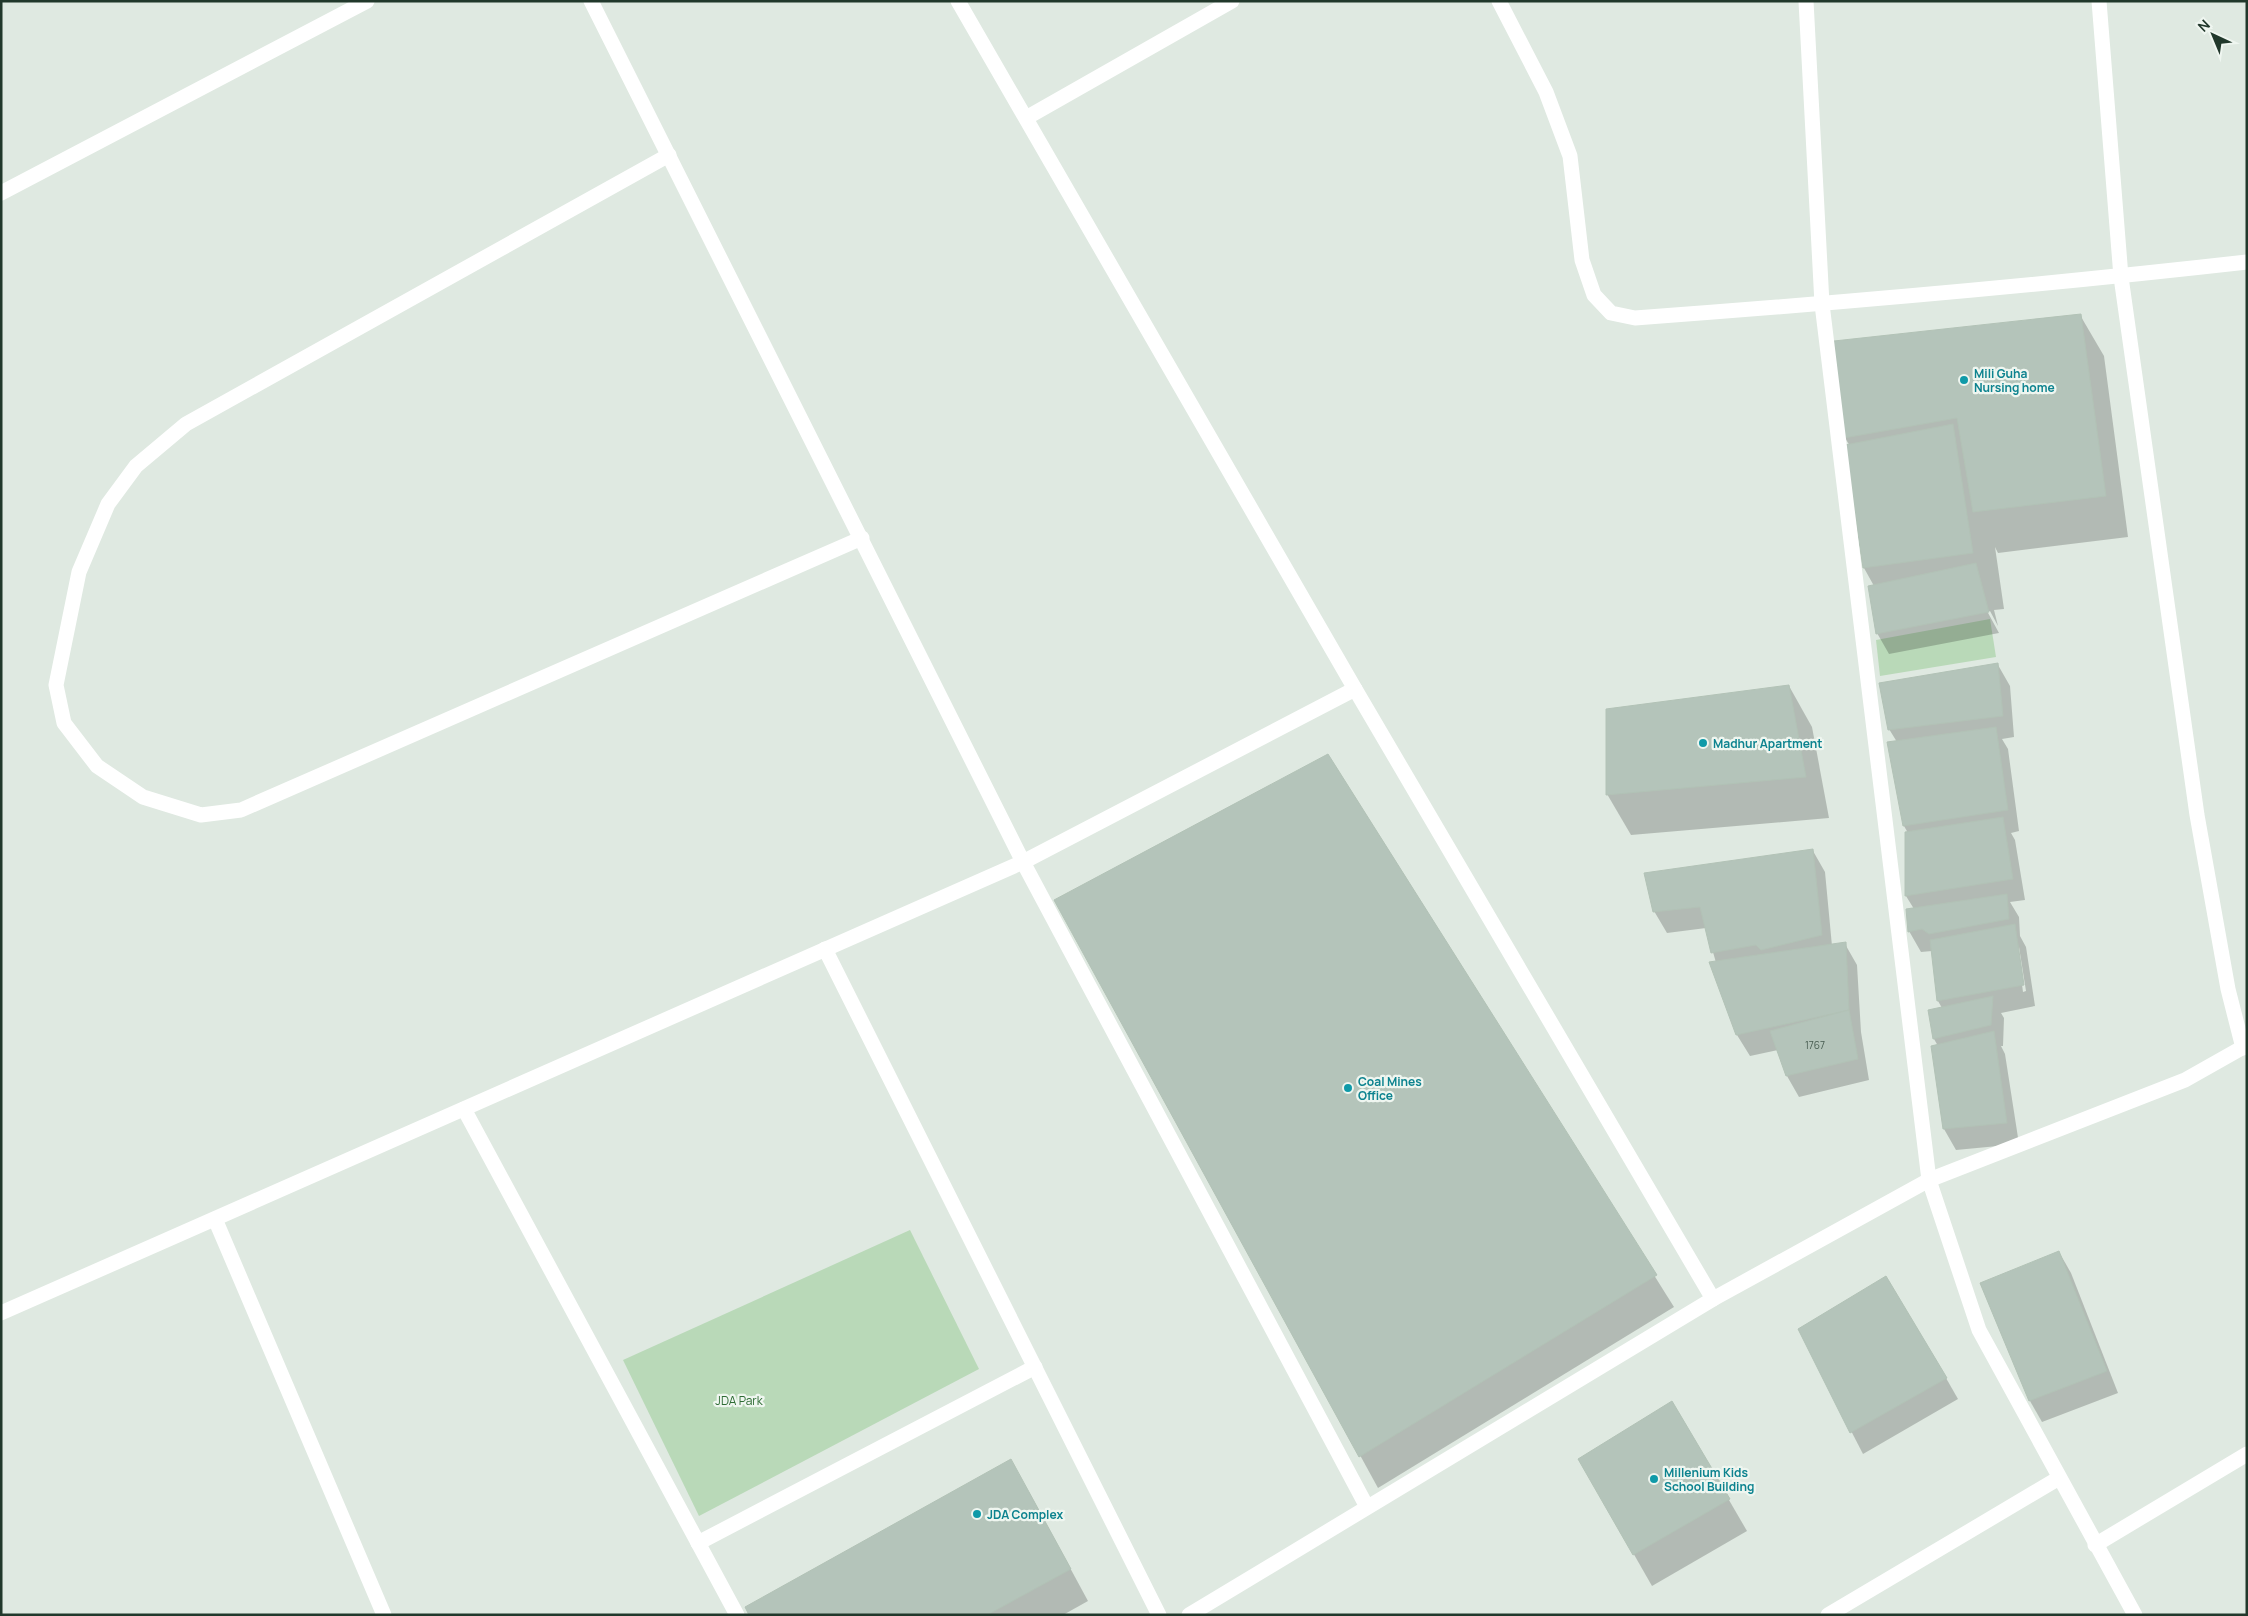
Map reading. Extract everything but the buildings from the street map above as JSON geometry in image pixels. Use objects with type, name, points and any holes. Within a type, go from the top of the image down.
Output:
[{"type":"street","points":[[1,193],[367,1]]},
{"type":"street","points":[[591,1],[1023,862],[1367,1507]]},
{"type":"street","points":[[958,1],[1355,689],[1713,1299]]},
{"type":"street","points":[[1026,118],[1232,1]]},
{"type":"street","points":[[1499,1],[1546,92],[1570,156],[1582,260],[1594,295],[1611,314],[1635,318],[1822,304],[2121,277],[2247,262]]},
{"type":"street","points":[[1806,1],[1822,304],[1929,1180],[1979,1330],[2135,1615]]},
{"type":"street","points":[[1189,1615],[1214,1609],[1367,1507],[1713,1299],[1929,1180],[2185,1080],[2245,1047],[2228,989],[2197,815],[2121,277],[2099,1]]},
{"type":"street","points":[[668,155],[186,424],[136,466],[108,504],[79,572],[56,686],[64,723],[96,766],[143,797],[201,815],[241,810],[862,538]]},
{"type":"street","points":[[1,1313],[1023,862],[1355,689]]},
{"type":"street","points":[[825,949],[1159,1615]]},
{"type":"street","points":[[464,1109],[736,1615]]},
{"type":"street","points":[[215,1219],[384,1615]]},
{"type":"street","points":[[698,1543],[1035,1367]]},
{"type":"street","points":[[2095,1545],[2247,1454]]},
{"type":"street","points":[[1828,1615],[2059,1478]]},
{"type":"green space","points":[[1990,619],[1996,657],[1880,676],[1876,640]]},
{"type":"green space","name":"JDA Park","points":[[910,1230],[979,1369],[699,1516],[623,1360]]},
{"type":"place","name":"Mili Guha Nursing home","points":[[1964,380]]},
{"type":"place","name":"Madhur Apartment","points":[[1703,743]]},
{"type":"place","name":"Coal Mines Office","points":[[1348,1088]]},
{"type":"place","name":"Millenium Kids School Building","points":[[1654,1479]]},
{"type":"place","name":"JDA Complex","points":[[977,1514]]}]
